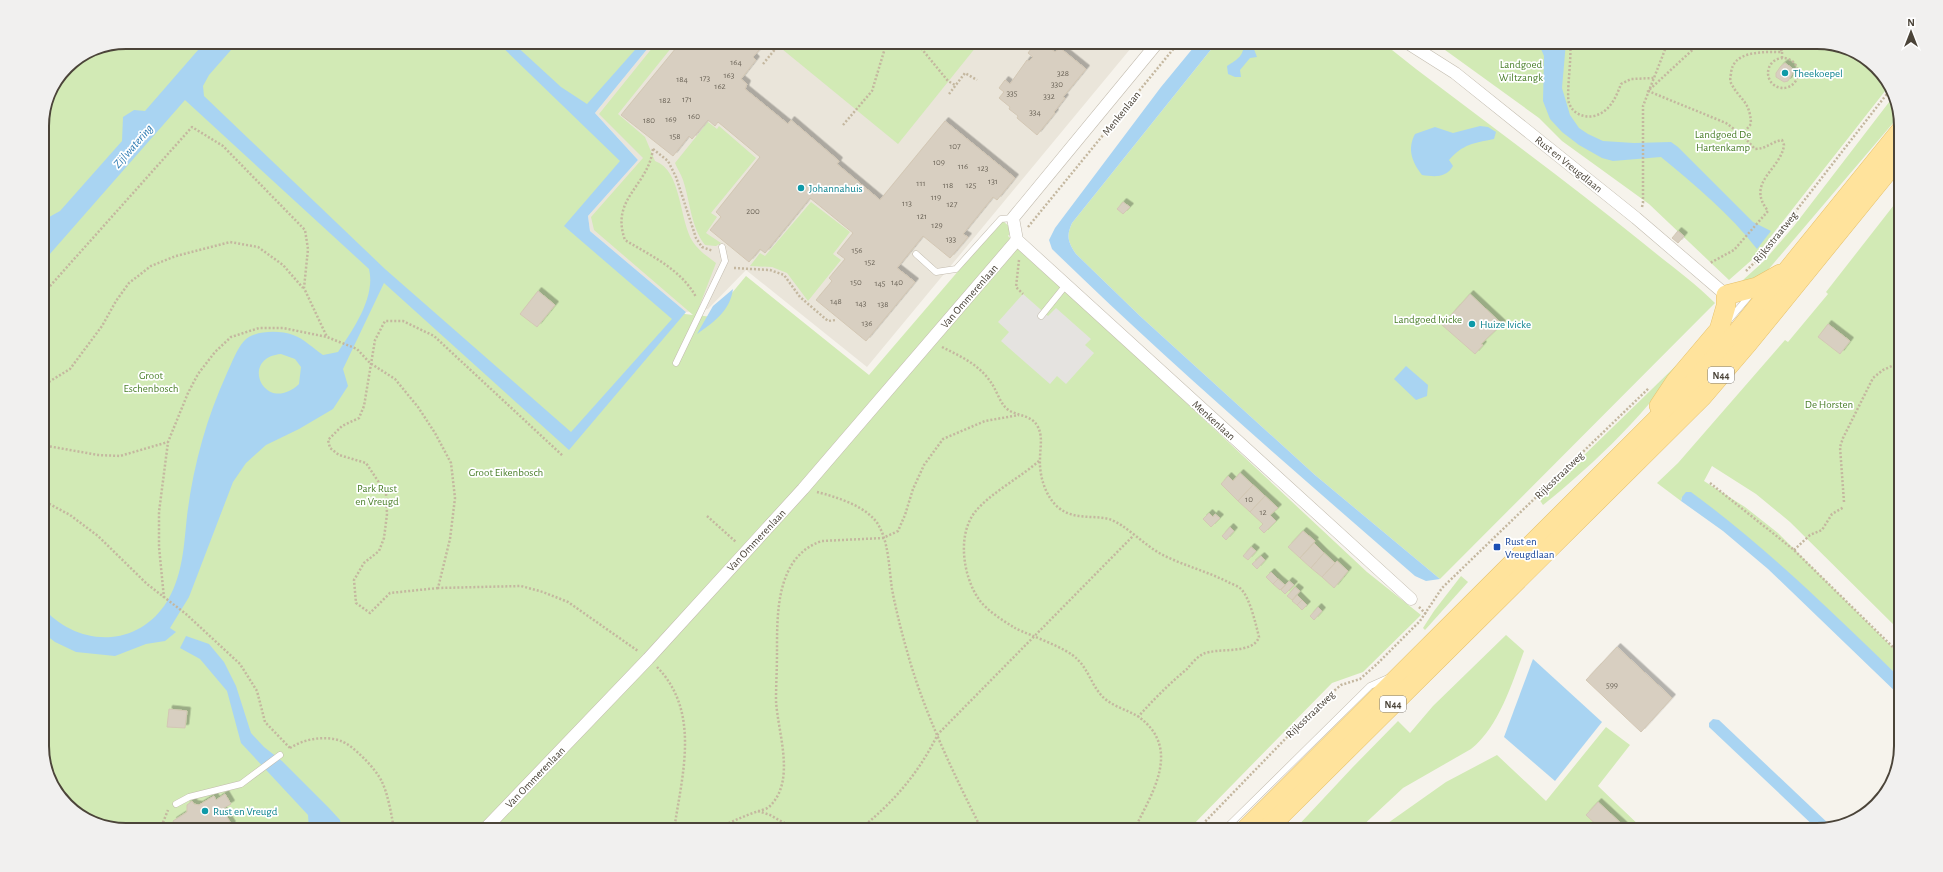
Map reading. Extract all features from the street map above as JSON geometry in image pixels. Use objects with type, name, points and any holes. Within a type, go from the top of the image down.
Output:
[{"type":"main road","name":"Rijksstraatweg","points":[[1251,823],[1692,384],[1790,268],[1894,139]]},
{"type":"main road","name":"N44","points":[[1273,823],[1702,397],[1749,342],[1894,163]]},
{"type":"main road","name":"N44","points":[[1637,439],[1674,382],[1719,330],[1726,306],[1726,295],[1757,287],[1790,268]]},
{"type":"street","name":"Menkenlaan","points":[[1012,218],[1152,49]]},
{"type":"street","name":"Rust en Vreugdlaan","points":[[1417,49],[1455,73],[1636,218],[1726,295]]},
{"type":"street","points":[[1012,218],[1017,240]]},
{"type":"street","name":"Menkenlaan","points":[[1017,240],[1411,599]]},
{"type":"street","name":"Van Ommerenlaan","points":[[491,823],[648,659],[745,550],[803,489],[1017,240]]},
{"type":"lane","points":[[916,254],[936,272],[956,269],[1001,219],[1012,218]]},
{"type":"lane","points":[[676,363],[725,261],[722,247]]},
{"type":"lane","points":[[1041,316],[1066,285]]},
{"type":"lane","name":"N44","points":[[1719,330],[1757,287]]},
{"type":"lane","name":"Rijksstraatweg","points":[[1231,823],[1370,686],[1404,671]]},
{"type":"lane","points":[[176,804],[189,797],[241,784],[280,755]]},
{"type":"path","points":[[763,64],[775,49]]},
{"type":"path","points":[[843,125],[872,91],[885,49]]},
{"type":"path","points":[[922,49],[948,81],[955,85]]},
{"type":"path","name":"Menkenlaan","points":[[1017,240],[1173,49]]},
{"type":"path","points":[[1571,49],[1569,102],[1573,110],[1583,117],[1595,116],[1609,108],[1616,98],[1621,84],[1631,79],[1654,78]]},
{"type":"path","points":[[1636,218],[1643,203],[1643,106],[1665,49]]},
{"type":"path","points":[[1648,91],[1693,49]]},
{"type":"path","points":[[1781,49],[1782,58]]},
{"type":"path","points":[[1742,135],[1751,124],[1751,111],[1730,82],[1731,69],[1737,60],[1754,52],[1782,52]]},
{"type":"path","points":[[1782,58],[1787,58],[1796,64],[1798,74],[1794,83],[1785,88],[1776,86],[1769,79],[1768,74],[1770,65],[1777,59],[1782,58]]},
{"type":"path","points":[[948,94],[965,73],[977,80]]},
{"type":"path","points":[[1648,91],[1726,123],[1742,135],[1755,149],[1764,149],[1775,141],[1782,140],[1784,144],[1783,152],[1762,181],[1760,190],[1761,199],[1768,211],[1734,250],[1697,270]]},
{"type":"path","name":"Rijksstraatweg","points":[[1744,273],[1761,256],[1887,94]]},
{"type":"path","points":[[49,287],[192,128],[223,146],[305,230],[308,250],[304,288]]},
{"type":"path","points":[[653,149],[652,160],[621,212],[620,227],[625,240],[667,265],[681,277],[694,293],[702,308]]},
{"type":"path","points":[[1017,240],[1020,255],[1016,287],[1024,294]]},
{"type":"path","points":[[49,382],[70,369],[102,326],[116,301],[129,283],[151,266],[176,256],[230,242],[258,247],[283,265],[304,288],[327,337]]},
{"type":"path","points":[[563,456],[434,336],[403,321],[385,321],[376,340],[370,364],[364,406],[359,418],[342,426],[328,440],[330,448],[339,455],[366,463],[386,494],[387,514],[384,538],[379,551],[364,563],[354,580],[356,603],[370,613],[390,593],[438,588],[521,586],[543,592],[568,602],[648,659],[662,673],[674,690],[683,719],[686,753],[675,823]]},
{"type":"path","points":[[164,598],[159,547],[159,512],[168,442],[188,393],[198,374],[215,352],[231,337],[259,328],[283,328],[327,337],[357,348],[370,364],[395,379],[418,407],[435,433],[451,463],[455,498],[450,539],[438,588]]},
{"type":"path","points":[[930,341],[978,366],[991,382],[1005,408],[1011,412],[1022,414],[1030,418],[1037,426],[1041,436],[1041,475],[1052,502],[1060,509],[1078,516],[1108,519],[1121,524],[1133,536],[1162,555],[1198,568],[1241,589],[1246,597],[1259,637],[1257,642],[1252,646],[1214,651],[1202,655],[1163,689],[1138,717]]},
{"type":"path","points":[[1844,502],[1840,447],[1843,438],[1873,378],[1883,370],[1894,365]]},
{"type":"path","name":"Rijksstraatweg","points":[[1203,823],[1323,700],[1341,685],[1360,679],[1377,664],[1420,621],[1442,588],[1651,386]]},
{"type":"path","points":[[728,823],[740,817],[769,807],[780,790],[784,768],[776,701],[778,600],[785,578],[796,558],[813,544],[822,541],[883,538],[898,531],[905,515],[913,489],[924,465],[944,439],[985,421],[1022,414]]},
{"type":"path","points":[[49,446],[98,455],[120,456],[168,442]]},
{"type":"path","points":[[1040,461],[975,512],[969,524],[965,540],[964,561],[969,580],[978,598],[994,614],[1077,659],[1096,691],[1109,702],[1138,717],[1153,730],[1160,745],[1162,762],[1148,803],[1138,823]]},
{"type":"path","points":[[1710,483],[1794,550],[1894,648]]},
{"type":"path","points":[[803,489],[845,499],[858,507],[879,525],[883,538],[900,626],[909,659],[938,734],[979,823]]},
{"type":"path","points":[[49,504],[70,515],[98,536],[147,584],[186,614],[240,664],[257,691],[265,722],[290,748]]},
{"type":"path","points":[[1794,550],[1810,535],[1822,530],[1832,514],[1844,507]]},
{"type":"path","points":[[707,516],[745,550]]},
{"type":"path","points":[[867,823],[891,803],[908,782],[926,757],[938,734],[1133,536]]},
{"type":"path","points":[[280,755],[299,742],[317,738],[341,741],[365,759],[382,782],[392,823]]},
{"type":"path","points":[[162,823],[166,812],[176,804]]},
{"type":"path","points":[[757,811],[770,815],[784,823]]},
{"type":"shaded area","points":[[647,49],[1130,49],[867,367],[746,270],[708,309],[686,312],[590,231],[588,216],[638,160],[595,113]]},
{"type":"shaded area","points":[[1023,294],[1048,316],[1056,308],[1091,339],[1085,345],[1094,353],[1066,384],[1057,376],[1050,384],[1001,341],[1009,332],[998,322]]},
{"type":"green space","name":"Park Rust en Vreugd","points":[[640,49],[586,115],[630,161],[575,224],[677,313],[693,315],[594,230],[591,217],[643,158],[599,114],[651,49],[670,49],[618,114],[645,137],[655,161],[664,166],[670,174],[679,197],[688,233],[695,245],[716,263],[696,315],[712,317],[746,276],[869,375],[1002,220],[1013,230],[1008,236],[1367,572],[1421,615],[1363,672],[1332,683],[1195,823],[121,823],[111,822],[88,813],[79,807],[65,793],[59,784],[50,761],[49,751],[49,121],[50,111],[59,88],[68,75],[83,62],[111,50]]},
{"type":"green space","points":[[782,49],[974,49],[898,144]]},
{"type":"green space","name":"Landgoed Ivicke","points":[[1211,49],[1391,49],[1559,177],[1689,280],[1715,303],[1440,579],[1315,475],[1140,316],[1076,254],[1069,239],[1069,232],[1072,223]]},
{"type":"green space","name":"Landgoed De Hartenkamp","points":[[1444,49],[1822,49],[1832,50],[1855,59],[1864,65],[1878,79],[1885,91],[1754,258],[1729,280],[1649,204],[1562,141],[1539,118]]},
{"type":"green space","points":[[1890,101],[1893,111],[1894,122],[1762,277],[1739,286],[1743,280],[1764,261],[1794,226]]},
{"type":"green space","points":[[708,122],[717,129],[719,126],[756,158],[711,213],[717,217],[706,233],[721,243],[716,246],[705,245],[700,238],[694,222],[683,180],[675,163]]},
{"type":"green space","points":[[811,202],[850,232],[833,254],[841,260],[808,301],[787,273],[772,267],[750,266],[760,253],[765,256]]},
{"type":"green space","name":"De Horsten","points":[[1894,205],[1894,625],[1790,522],[1756,494],[1712,466],[1704,481],[1745,507],[1778,533],[1894,649],[1894,672],[1805,588],[1682,497],[1681,501],[1657,483],[1678,463],[1785,340],[1788,342],[1828,294],[1826,292]]},
{"type":"green space","points":[[1689,353],[1657,395],[1603,453],[1543,505],[1539,499]]},
{"type":"green space","points":[[1461,576],[1468,582],[1425,630],[1423,628],[1434,611]]},
{"type":"green space","points":[[1506,635],[1524,651],[1504,704],[1497,717],[1481,740],[1471,749],[1403,788],[1366,823],[1301,823],[1398,721],[1410,733],[1433,706]]},
{"type":"green space","points":[[1606,727],[1630,745],[1598,786],[1637,823],[1388,823],[1446,782],[1497,755],[1546,801]]},
{"type":"water","name":"Zijlwatering","points":[[199,49],[232,49],[209,75],[203,86],[204,96],[385,269],[571,432],[672,319],[564,226],[620,161],[504,49],[520,49],[561,87],[587,104],[636,49],[647,49],[595,113],[638,160],[588,216],[590,231],[686,312],[569,450],[384,283],[343,369],[348,386],[333,409],[299,429],[266,445],[246,463],[233,482],[189,597],[170,628],[176,632],[165,641],[146,644],[115,656],[76,652],[55,642],[49,637],[49,614],[65,626],[82,634],[101,637],[120,636],[137,630],[145,625],[158,613],[169,598],[174,588],[180,568],[193,479],[201,443],[219,390],[236,352],[244,341],[248,337],[260,333],[281,332],[288,333],[301,339],[323,355],[338,352],[362,313],[369,291],[369,269],[185,100],[49,255],[49,217],[60,211],[122,141],[123,117],[134,110],[145,111]],"holes":[[[281,354],[295,359],[301,367],[299,384],[287,392],[276,393],[267,390],[261,382],[259,374],[261,365],[268,358]]]},
{"type":"water","points":[[1192,49],[1211,49],[1072,223],[1069,232],[1071,246],[1076,254],[1140,316],[1315,475],[1440,579],[1426,581],[1415,576],[1277,456],[1141,333],[1052,249],[1049,240],[1055,228],[1161,87]]},
{"type":"water","points":[[1244,49],[1254,49],[1257,57],[1250,58],[1240,70],[1241,77],[1235,77],[1228,74],[1227,66],[1240,57]]},
{"type":"water","points":[[1541,49],[1565,49],[1562,88],[1570,115],[1579,128],[1603,141],[1634,143],[1671,142],[1678,147],[1753,222],[1771,231],[1757,249],[1724,212],[1661,157],[1613,161],[1602,158],[1579,145],[1562,132],[1550,119],[1543,101],[1544,56]]},
{"type":"water","points":[[1480,126],[1488,127],[1496,132],[1494,139],[1464,147],[1449,160],[1453,166],[1444,175],[1422,175],[1413,160],[1411,150],[1411,145],[1415,134],[1435,127],[1453,133]]},
{"type":"water","points":[[733,289],[725,310],[697,334],[713,306]]},
{"type":"water","points":[[1406,366],[1428,385],[1427,396],[1416,400],[1394,379]]},
{"type":"water","points":[[1686,492],[1691,492],[1750,538],[1792,575],[1894,672],[1894,690],[1768,569],[1723,531],[1681,501]]},
{"type":"water","points":[[186,636],[209,644],[224,662],[236,686],[251,733],[264,747],[282,761],[329,808],[340,820],[341,823],[309,823],[308,815],[241,743],[227,691],[200,659],[180,648]]},
{"type":"water","points":[[1533,659],[1602,722],[1555,781],[1504,737]]},
{"type":"water","points":[[1713,719],[1719,720],[1827,822],[1811,823],[1709,727],[1709,723]]},
{"type":"building","name":"Johannahuis","points":[[675,49],[760,49],[753,57],[756,60],[741,79],[747,84],[745,89],[788,124],[791,120],[839,161],[837,164],[880,200],[945,121],[1015,178],[997,200],[993,197],[963,234],[968,237],[950,258],[923,236],[897,268],[915,282],[866,341],[816,300],[832,281],[829,278],[845,259],[837,253],[853,233],[810,198],[765,253],[760,249],[749,262],[710,230],[721,217],[716,212],[760,157],[718,122],[715,126],[708,120],[692,139],[689,136],[673,156],[621,115]]},
{"type":"building","points":[[1031,49],[1051,49],[1055,52],[1061,49],[1086,69],[1063,97],[1065,98],[1054,112],[1055,113],[1037,135],[1017,118],[1018,116],[1009,109],[1010,107],[999,98],[1004,92],[999,88],[1005,80],[1010,84],[1027,60],[1029,61],[1033,57],[1028,53]]},
{"type":"building","points":[[1785,63],[1792,68],[1792,74],[1788,81],[1784,82],[1776,77],[1776,73]]},
{"type":"building","points":[[1123,202],[1130,207],[1123,214],[1117,209]]},
{"type":"building","points":[[1678,231],[1684,236],[1678,243],[1672,238]]},
{"type":"building","points":[[538,291],[555,305],[537,327],[520,314]]},
{"type":"building","name":"Huize Ivicke","points":[[1470,294],[1502,324],[1481,344],[1483,345],[1475,354],[1442,325]]},
{"type":"building","points":[[1828,324],[1850,341],[1840,354],[1818,337]]},
{"type":"building","points":[[1240,473],[1253,485],[1238,501],[1221,484],[1228,476],[1233,481]]},
{"type":"building","points":[[1253,485],[1265,496],[1250,512],[1238,501]]},
{"type":"building","points":[[1265,496],[1278,508],[1270,515],[1276,521],[1264,533],[1259,528],[1263,524],[1250,512]]},
{"type":"building","points":[[1209,513],[1213,517],[1215,514],[1220,518],[1211,527],[1203,519]]},
{"type":"building","points":[[1230,527],[1234,531],[1226,540],[1222,536]]},
{"type":"building","points":[[1303,531],[1315,541],[1300,558],[1288,547]]},
{"type":"building","points":[[1314,543],[1324,553],[1311,568],[1300,558]]},
{"type":"building","points":[[1251,547],[1256,551],[1248,560],[1243,556]]},
{"type":"building","points":[[1324,553],[1335,563],[1322,577],[1311,568]]},
{"type":"building","points":[[1261,556],[1265,560],[1257,569],[1252,564]]},
{"type":"building","points":[[1337,561],[1348,571],[1334,588],[1322,577]]},
{"type":"building","points":[[1271,572],[1278,579],[1273,584],[1266,577]]},
{"type":"building","points":[[1278,579],[1285,585],[1280,590],[1273,584]]},
{"type":"building","points":[[1289,581],[1294,585],[1285,594],[1281,590]]},
{"type":"building","points":[[1295,587],[1300,591],[1292,600],[1287,596]]},
{"type":"building","points":[[1297,595],[1302,600],[1297,605],[1292,601]]},
{"type":"building","points":[[1302,600],[1307,605],[1302,610],[1297,605]]},
{"type":"building","points":[[1318,607],[1322,611],[1314,620],[1310,616]]},
{"type":"building","points":[[1617,647],[1672,698],[1641,732],[1586,680]]},
{"type":"building","points":[[169,709],[187,711],[185,728],[167,727]]},
{"type":"building","name":"Rust en Vreugd","points":[[225,794],[231,804],[222,809],[231,823],[174,823],[173,821],[187,812],[187,805],[192,801],[194,804],[199,805],[214,796],[216,800]]},
{"type":"building","points":[[1598,802],[1621,823],[1595,823],[1586,815]]},
{"type":"place","name":"Theekoepel","points":[[1785,73]]},
{"type":"place","name":"Johannahuis","points":[[801,188]]},
{"type":"place","name":"Huize Ivicke","points":[[1472,324]]},
{"type":"place","name":"Rust en Vreugdlaan","points":[[1497,547]]},
{"type":"place","name":"Rust en Vreugd","points":[[205,811]]},
{"type":"park label","name":"Landgoed Wiltzangk","points":[[1521,70]]},
{"type":"park label","name":"Groot Eschenbosch","points":[[151,381]]},
{"type":"park label","name":"Groot Eikenbosch","points":[[506,472]]}]
